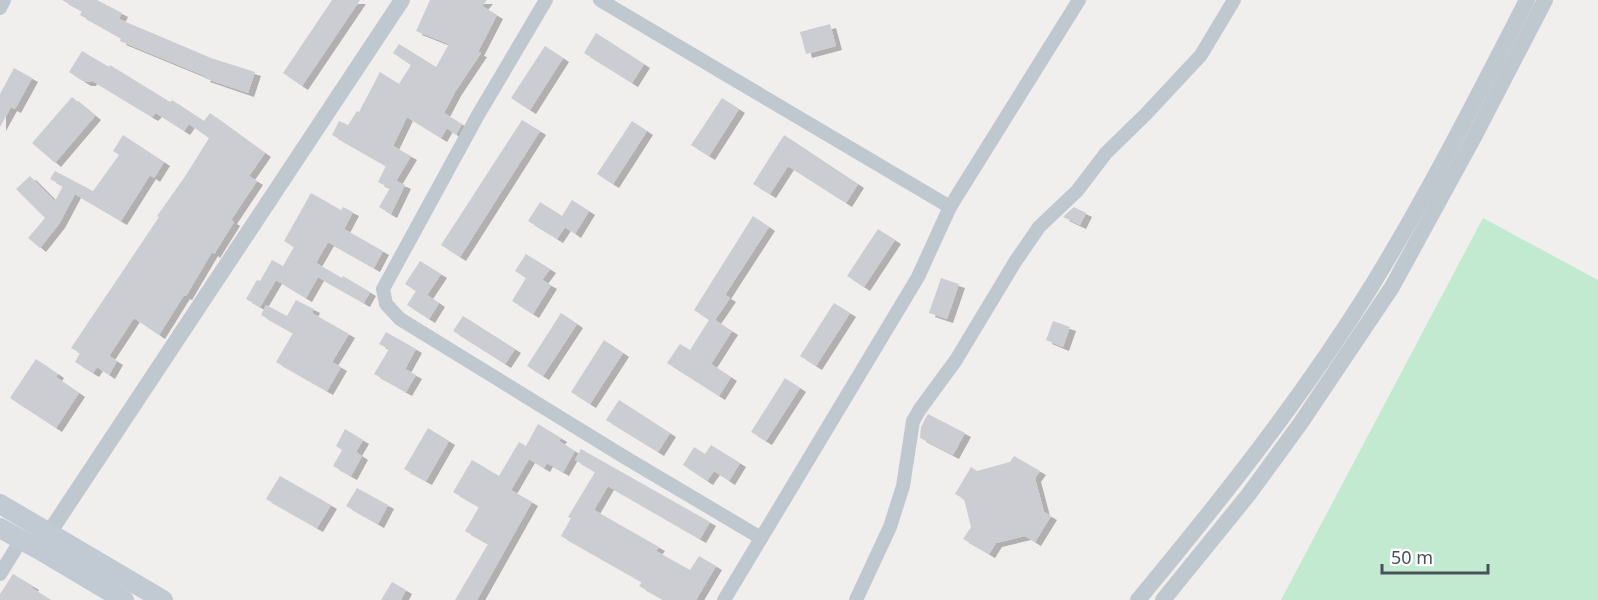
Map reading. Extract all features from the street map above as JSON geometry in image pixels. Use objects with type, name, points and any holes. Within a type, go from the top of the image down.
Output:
[{"type":"main road","points":[[0,504],[163,600]]},
{"type":"main road","points":[[0,528],[124,600]]},
{"type":"street","points":[[0,8],[4,0]]},
{"type":"street","points":[[38,549],[402,0]]},
{"type":"street","points":[[546,0],[478,115],[383,289],[386,304],[400,319],[761,538]]},
{"type":"street","points":[[600,0],[950,207]]},
{"type":"street","points":[[724,600],[918,277],[950,207],[1079,0]]},
{"type":"street","points":[[856,600],[890,527],[903,486],[913,421],[920,409],[956,360],[1040,227],[1077,191],[1107,153],[1201,55],[1234,0]]},
{"type":"street","points":[[1138,600],[1260,448],[1313,375],[1371,287],[1447,156],[1527,0]]},
{"type":"street","points":[[1163,600],[1249,494],[1300,424],[1392,287],[1545,0]]},
{"type":"street","points":[[0,574],[21,540]]},
{"type":"green space","points":[[1483,218],[1598,280],[1598,600],[1281,600]]},
{"type":"building","points":[[62,0],[97,0],[122,13],[119,19],[211,58],[255,72],[248,93],[204,78],[205,76],[120,41],[121,38],[80,15],[82,11]]},
{"type":"building","points":[[332,0],[360,0],[302,86],[283,73]]},
{"type":"building","points":[[430,0],[487,0],[482,6],[497,15],[478,52],[481,53],[444,113],[462,124],[456,135],[447,128],[441,138],[407,117],[393,146],[411,156],[396,181],[405,185],[391,214],[379,207],[390,188],[378,182],[386,166],[332,135],[339,121],[348,125],[357,111],[359,112],[380,72],[399,84],[411,65],[393,53],[399,44],[436,67],[449,44],[416,31]]},
{"type":"building","points":[[830,24],[836,46],[806,54],[800,32]]},
{"type":"building","points":[[596,33],[644,64],[632,83],[584,53]]},
{"type":"building","points":[[545,46],[563,58],[530,110],[511,98]]},
{"type":"building","points":[[82,51],[109,67],[110,65],[170,102],[172,100],[204,121],[210,113],[265,153],[249,176],[257,181],[231,220],[234,222],[159,335],[134,318],[109,356],[117,361],[109,375],[97,367],[93,373],[75,362],[80,353],[71,348],[209,138],[189,124],[184,131],[156,113],[152,117],[91,80],[85,82],[69,72]]},
{"type":"building","points":[[14,68],[32,78],[15,109],[11,107],[0,127],[0,94]]},
{"type":"building","points":[[72,97],[95,116],[55,163],[32,143]]},
{"type":"building","points":[[722,98],[739,109],[709,156],[691,145]]},
{"type":"building","points":[[522,120],[540,131],[460,257],[441,245]]},
{"type":"building","points":[[632,121],[647,131],[613,184],[597,174]]},
{"type":"building","points":[[123,135],[164,162],[154,178],[150,175],[121,221],[75,194],[59,224],[40,248],[28,238],[45,218],[16,189],[30,176],[55,201],[63,186],[50,179],[55,171],[93,191],[119,155],[113,151]]},
{"type":"building","points":[[784,135],[858,184],[846,203],[788,166],[770,194],[753,184]]},
{"type":"building","points":[[311,193],[341,210],[343,207],[353,212],[344,229],[383,251],[374,268],[328,242],[316,263],[370,292],[364,303],[318,277],[306,298],[276,280],[260,307],[246,299],[272,260],[283,266],[294,247],[284,241]]},
{"type":"building","points":[[572,200],[589,211],[575,234],[565,227],[557,239],[528,221],[540,202],[562,216]]},
{"type":"building","points":[[1074,207],[1086,213],[1080,225],[1063,217]]},
{"type":"building","points":[[753,216],[769,227],[725,295],[730,298],[715,320],[732,331],[711,364],[731,377],[719,396],[667,363],[680,344],[690,350],[709,320],[694,310]]},
{"type":"building","points":[[878,229],[895,240],[864,287],[847,276]]},
{"type":"building","points":[[526,254],[550,269],[542,280],[551,285],[533,314],[512,301],[526,278],[515,271]]},
{"type":"building","points":[[420,261],[441,274],[427,295],[439,303],[429,319],[407,305],[416,291],[405,284]]},
{"type":"building","points":[[941,278],[959,284],[947,319],[929,313]]},
{"type":"building","points":[[296,300],[314,309],[312,313],[349,334],[332,362],[341,367],[327,391],[276,362],[293,333],[261,315],[266,305],[287,316]]},
{"type":"building","points":[[834,303],[850,313],[816,366],[800,356]]},
{"type":"building","points":[[561,313],[577,324],[543,376],[527,366]]},
{"type":"building","points":[[463,316],[515,349],[505,364],[453,331]]},
{"type":"building","points":[[1053,321],[1070,327],[1063,347],[1046,340]]},
{"type":"building","points":[[386,332],[416,349],[405,369],[416,375],[406,392],[374,374],[389,349],[379,344]]},
{"type":"building","points":[[604,340],[623,353],[590,404],[571,392]]},
{"type":"building","points":[[36,359],[58,374],[56,377],[79,393],[56,428],[10,398]]},
{"type":"building","points":[[785,378],[800,388],[766,441],[751,432]]},
{"type":"building","points":[[619,400],[670,433],[658,452],[606,420]]},
{"type":"building","points":[[928,414],[965,433],[953,455],[920,438],[921,427]]},
{"type":"building","points":[[538,424],[561,438],[559,441],[575,451],[563,472],[547,463],[544,468],[529,459],[511,490],[532,502],[477,600],[455,600],[488,544],[465,531],[479,507],[453,492],[472,460],[499,476],[519,442],[526,446]]},
{"type":"building","points":[[428,428],[449,441],[426,481],[404,469]]},
{"type":"building","points":[[345,429],[363,440],[356,452],[362,456],[351,476],[333,466],[342,450],[336,446]]},
{"type":"building","points":[[711,445],[740,463],[729,481],[714,471],[707,481],[683,465],[694,447],[705,454]]},
{"type":"building","points":[[581,449],[710,522],[700,539],[608,486],[594,510],[659,547],[656,551],[690,570],[699,556],[716,566],[696,600],[664,600],[639,586],[642,582],[561,536],[571,518],[568,517],[595,472],[575,460]]},
{"type":"building","points":[[1014,456],[1040,471],[1035,478],[1044,512],[1051,516],[1035,542],[1025,536],[996,543],[989,554],[963,539],[971,527],[964,499],[955,494],[971,467],[977,471],[1010,462]]},
{"type":"building","points":[[280,476],[331,505],[317,528],[266,499]]},
{"type":"building","points":[[357,488],[388,505],[378,524],[346,506]]},
{"type":"building","points":[[13,574],[51,600],[0,600],[0,594]]},
{"type":"building","points":[[392,582],[406,590],[401,600],[381,600]]}]
